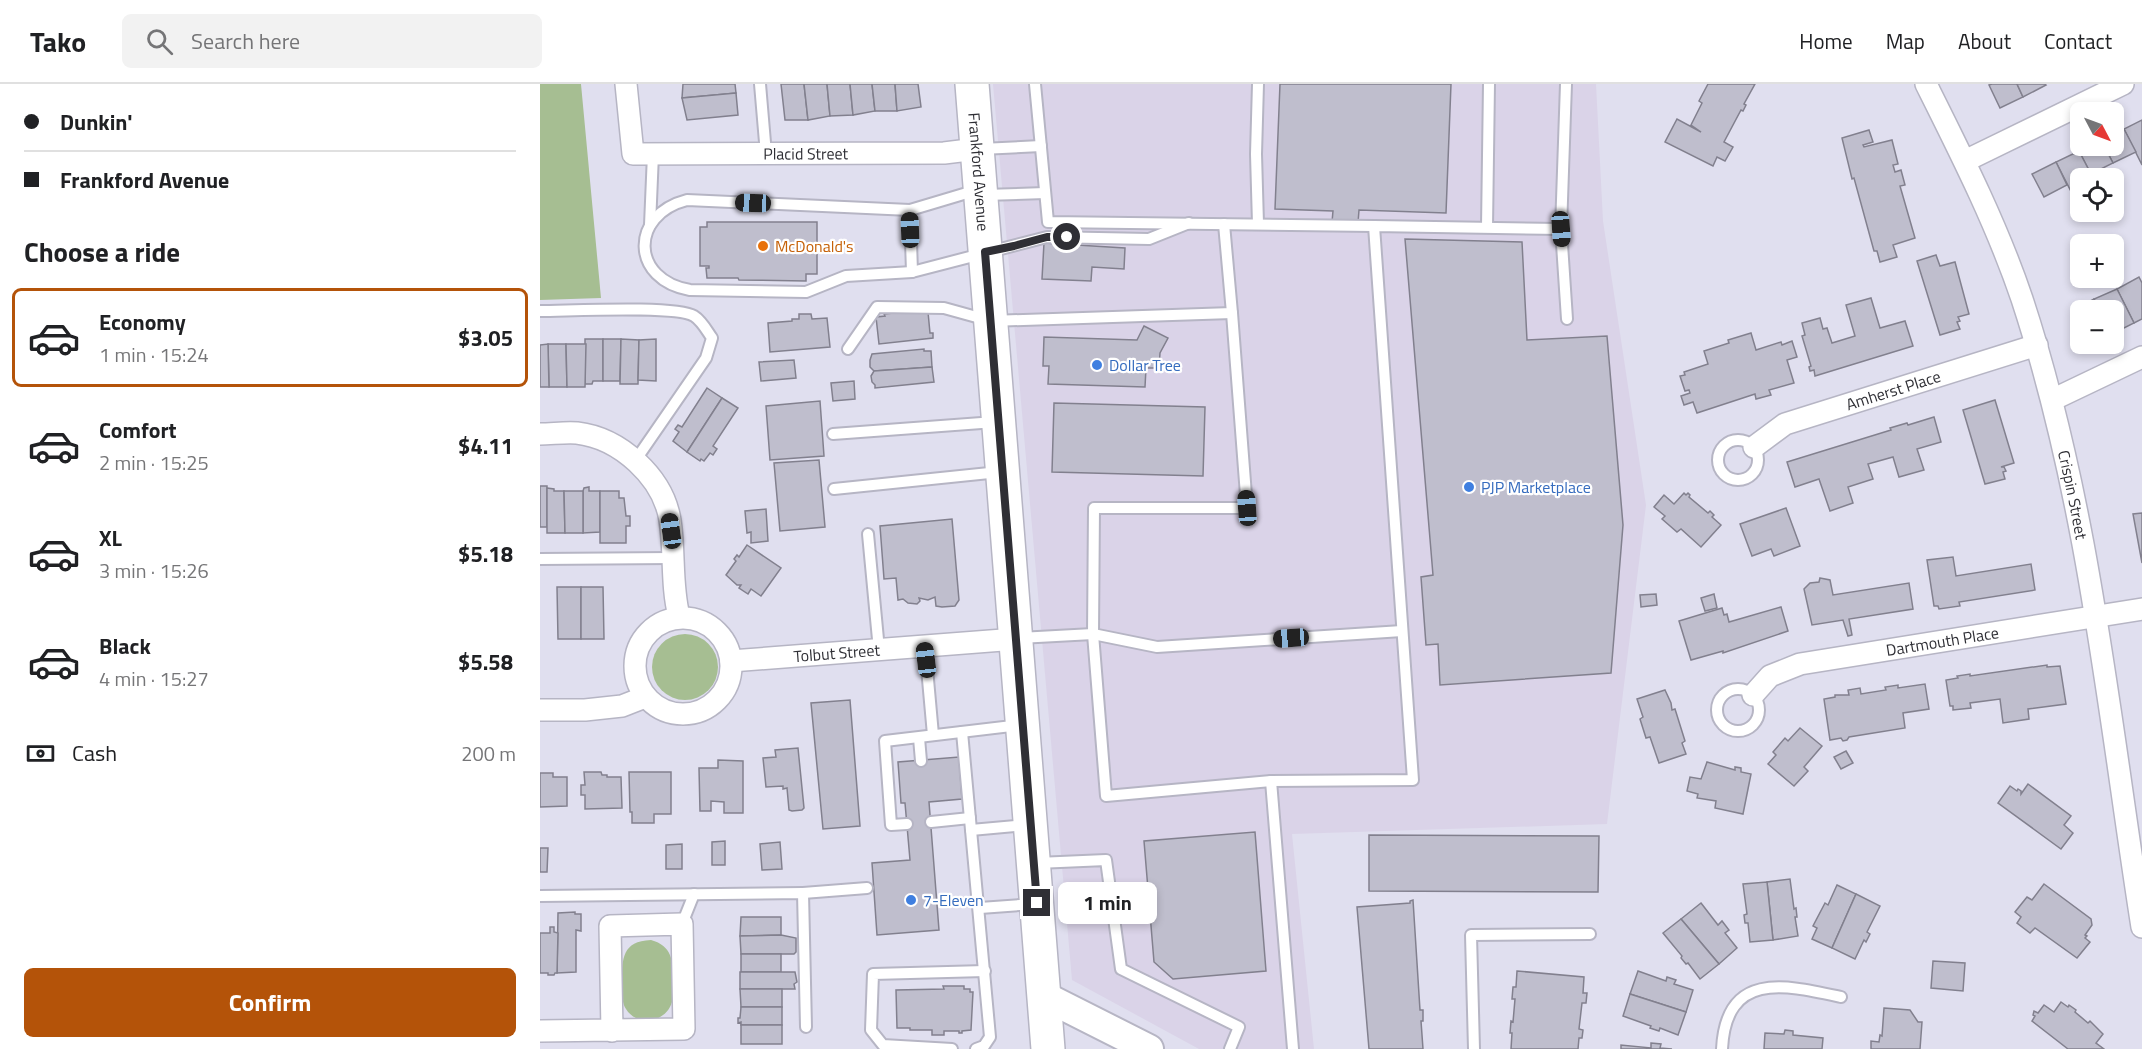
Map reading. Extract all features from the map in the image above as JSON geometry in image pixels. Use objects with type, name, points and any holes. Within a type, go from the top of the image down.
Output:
[{"type":"main road","name":"Frankford Avenue","points":[[972,84],[1048,1049]]},
{"type":"main road","points":[[1044,996],[1149,1049]]},
{"type":"street","points":[[626,84],[643,154]]},
{"type":"street","name":"Crispin Street","points":[[1926,84],[1965,161],[2005,252],[2037,345],[2052,399],[2075,499],[2137,856],[2142,927]]},
{"type":"street","points":[[1965,161],[2123,84]]},
{"type":"street","name":"Placid Street","points":[[643,154],[944,153],[977,149]]},
{"type":"street","name":"Amherst Place","points":[[1754,447],[1785,424],[2037,345]]},
{"type":"street","points":[[2052,399],[2142,357]]},
{"type":"street","points":[[540,434],[578,433],[613,445],[635,461],[657,486],[669,516],[674,597],[679,616]]},
{"type":"street","name":"Dartmouth Place","points":[[1753,695],[1770,676],[1800,664],[2142,609]]},
{"type":"street","points":[[679,616],[698,619],[714,628],[726,643],[731,661],[729,679],[722,695],[709,707],[692,713],[675,714],[658,708],[645,697],[634,673],[637,646],[654,626],[679,616]]},
{"type":"street","name":"Tolbut Street","points":[[731,661],[1016,639]]},
{"type":"street","points":[[540,710],[585,710],[622,706],[645,697]]},
{"type":"street","points":[[540,1031],[612,1031],[684,1029],[682,924],[610,926],[612,1031]]},
{"type":"lane","points":[[760,84],[766,154]]},
{"type":"lane","points":[[1035,84],[1048,222],[1561,229]]},
{"type":"lane","points":[[1258,84],[1256,153],[1258,224]]},
{"type":"lane","points":[[1487,227],[1489,84]]},
{"type":"lane","points":[[1566,84],[1561,229],[1567,319]]},
{"type":"lane","points":[[977,149],[1041,146]]},
{"type":"lane","points":[[643,154],[650,225]]},
{"type":"lane","points":[[1045,193],[980,192],[910,210],[687,200],[672,204],[659,213],[650,225],[645,239],[645,255],[651,269],[675,288],[806,292],[846,276],[912,272],[1047,237],[1149,239],[1189,224]]},
{"type":"lane","points":[[910,210],[912,272]]},
{"type":"lane","points":[[1224,224],[1247,508],[1094,508],[1094,634],[1106,796],[1271,781],[1413,780],[1374,226]]},
{"type":"lane","points":[[848,349],[877,307],[944,308],[991,321],[1232,313]]},
{"type":"lane","points":[[540,311],[671,310],[693,315],[712,338],[706,358],[635,461]]},
{"type":"lane","points":[[833,434],[999,422]]},
{"type":"lane","points":[[834,489],[1003,471]]},
{"type":"lane","points":[[868,534],[879,650]]},
{"type":"lane","points":[[540,559],[673,558]]},
{"type":"lane","points":[[1016,639],[1094,634],[1157,647],[1402,631]]},
{"type":"lane","points":[[925,646],[933,735]]},
{"type":"lane","points":[[1738,688],[1753,695],[1758,702],[1759,710],[1753,725],[1746,730],[1737,731],[1722,724],[1717,709],[1718,701],[1723,694],[1738,688]]},
{"type":"lane","points":[[907,824],[891,825],[885,741],[1023,724]]},
{"type":"lane","points":[[962,732],[990,1036],[984,1046],[976,1049]]},
{"type":"lane","points":[[919,738],[921,761]]},
{"type":"lane","points":[[1271,781],[1293,1049]]},
{"type":"lane","points":[[931,822],[1031,825]]},
{"type":"lane","points":[[1034,863],[1106,860],[1120,969],[1239,1027],[1230,1049]]},
{"type":"lane","points":[[540,896],[803,892],[867,888]]},
{"type":"lane","points":[[803,892],[806,1027]]},
{"type":"lane","points":[[682,924],[694,894]]},
{"type":"lane","points":[[980,908],[1037,903]]},
{"type":"lane","points":[[1474,1049],[1471,935],[1590,934]]},
{"type":"lane","points":[[952,1049],[883,1045],[872,1030],[873,974],[985,971]]},
{"type":"lane","points":[[1722,1049],[1727,1017],[1739,1000],[1755,990],[1774,986],[1798,987],[1841,997]]},
{"type":"shaded area","points":[[993,84],[1596,84],[1603,221],[1646,505],[1607,824],[1292,834],[1314,1049],[1199,1049],[1072,980]]},
{"type":"green space","points":[[540,84],[581,84],[601,298],[540,300]]},
{"type":"green space","points":[[685,634],[698,637],[708,644],[715,654],[718,667],[715,680],[708,690],[698,697],[685,700],[672,697],[662,690],[655,680],[652,667],[655,654],[662,644],[672,637]]},
{"type":"green space","points":[[651,940],[663,946],[670,955],[673,966],[673,997],[669,1009],[664,1014],[658,1018],[644,1020],[631,1015],[624,1006],[622,966],[629,948],[641,941]]},
{"type":"building","points":[[683,84],[735,84],[736,93],[682,98]]},
{"type":"building","points":[[781,84],[804,84],[808,120],[785,120]]},
{"type":"building","points":[[804,84],[827,84],[830,116],[808,120]]},
{"type":"building","points":[[827,84],[850,84],[853,115],[830,116]]},
{"type":"building","points":[[850,84],[872,84],[875,111],[853,115]]},
{"type":"building","points":[[872,84],[895,84],[897,111],[875,111]]},
{"type":"building","points":[[895,84],[918,84],[921,107],[897,111]]},
{"type":"building","points":[[1280,84],[1451,84],[1446,213],[1359,210],[1358,223],[1332,222],[1333,211],[1275,209]]},
{"type":"building","points":[[1708,84],[1755,84],[1744,104],[1746,105],[1743,111],[1741,110],[1724,142],[1733,147],[1725,161],[1717,157],[1713,166],[1665,142],[1677,119],[1701,132],[1691,125],[1702,103],[1699,101]]},
{"type":"building","points":[[2017,84],[2023,97],[2000,108],[1989,85]]},
{"type":"building","points":[[2017,84],[2045,84],[2046,85],[2023,97]]},
{"type":"building","points":[[736,93],[738,115],[687,120],[682,98]]},
{"type":"building","points":[[2142,120],[2142,165],[2124,129]]},
{"type":"building","points":[[2124,129],[2136,152],[2113,163],[2109,156],[2124,156]]},
{"type":"building","points":[[1869,130],[1873,142],[1863,145],[1864,147],[1892,140],[1898,164],[1893,165],[1895,172],[1901,170],[1905,185],[1900,186],[1915,238],[1893,245],[1897,257],[1880,262],[1877,251],[1874,251],[1842,138]]},
{"type":"building","points":[[2070,155],[2082,156],[2088,168],[2070,168],[2070,189],[2056,162]]},
{"type":"building","points":[[2082,156],[2109,156],[2113,163],[2103,168],[2088,168]]},
{"type":"building","points":[[2056,162],[2067,185],[2044,197],[2032,174]]},
{"type":"building","points":[[707,222],[817,222],[817,274],[806,274],[806,281],[707,278],[706,268],[709,266],[700,266],[700,227],[707,227]]},
{"type":"building","points":[[1405,239],[1522,242],[1527,340],[1607,336],[1623,525],[1611,673],[1440,685],[1438,644],[1426,645],[1421,577],[1433,575]]},
{"type":"building","points":[[1044,243],[1125,248],[1124,269],[1092,267],[1091,281],[1042,279]]},
{"type":"building","points":[[1936,255],[1940,266],[1955,262],[1969,314],[1958,317],[1960,321],[1957,322],[1960,329],[1940,335],[1917,261]]},
{"type":"building","points":[[2139,277],[2142,283],[2142,319],[2134,323],[2117,289],[2124,288],[2124,285]]},
{"type":"building","points":[[2117,289],[2122,300],[2095,300]]},
{"type":"building","points":[[1871,298],[1880,328],[1905,321],[1913,346],[1815,376],[1814,370],[1810,371],[1809,367],[1811,366],[1802,336],[1805,335],[1802,323],[1820,318],[1823,329],[1827,328],[1832,343],[1855,336],[1846,305]]},
{"type":"building","points":[[2124,303],[2134,323],[2124,328]]},
{"type":"building","points":[[921,310],[928,312],[930,333],[933,333],[933,338],[879,344],[876,317]]},
{"type":"building","points":[[799,314],[811,314],[812,319],[827,318],[830,347],[770,352],[768,323],[799,319]]},
{"type":"building","points":[[1144,326],[1168,338],[1160,353],[1159,368],[1146,368],[1145,387],[1048,384],[1049,366],[1043,366],[1044,337],[1137,340]]},
{"type":"building","points":[[1751,333],[1756,350],[1792,341],[1797,357],[1787,360],[1794,383],[1769,390],[1771,395],[1756,399],[1755,394],[1697,413],[1693,402],[1684,405],[1681,396],[1690,393],[1689,390],[1685,391],[1680,376],[1685,375],[1684,372],[1708,364],[1704,351]]},
{"type":"building","points":[[585,339],[603,339],[603,381],[585,384]]},
{"type":"building","points":[[603,339],[621,339],[620,381],[603,381]]},
{"type":"building","points":[[621,339],[639,340],[638,384],[620,384]]},
{"type":"building","points":[[656,339],[656,381],[638,380],[639,340]]},
{"type":"building","points":[[548,344],[566,344],[567,387],[549,387]]},
{"type":"building","points":[[548,344],[549,387],[540,387],[540,345]]},
{"type":"building","points":[[566,344],[586,344],[585,387],[567,387]]},
{"type":"building","points":[[924,349],[924,351],[931,351],[932,367],[874,371],[870,367],[872,354]]},
{"type":"building","points":[[794,360],[796,378],[761,381],[759,362]]},
{"type":"building","points":[[932,367],[934,382],[875,388],[872,382],[871,376],[874,371]]},
{"type":"building","points":[[854,381],[855,399],[833,401],[831,383]]},
{"type":"building","points":[[707,388],[722,398],[687,452],[673,441],[679,432],[675,429],[678,425],[682,427]]},
{"type":"building","points":[[722,398],[738,408],[713,446],[717,449],[713,455],[710,453],[704,461],[701,459],[700,461],[687,452]]},
{"type":"building","points":[[1995,400],[2014,463],[2001,467],[2004,467],[2006,471],[2003,472],[2005,479],[1985,484],[1963,410]]},
{"type":"building","points":[[820,401],[824,456],[770,460],[766,406]]},
{"type":"building","points":[[1054,403],[1205,407],[1203,476],[1052,472]]},
{"type":"building","points":[[1934,417],[1941,442],[1917,449],[1924,470],[1899,477],[1893,457],[1868,464],[1873,479],[1848,487],[1853,503],[1830,511],[1819,479],[1795,487],[1787,462],[1891,430],[1890,428]]},
{"type":"building","points":[[819,460],[825,527],[780,531],[774,463]]},
{"type":"building","points":[[540,486],[547,486],[547,527],[540,527]]},
{"type":"building","points":[[589,487],[589,491],[600,491],[600,532],[583,533],[583,491],[584,488]]},
{"type":"building","points":[[547,488],[564,491],[565,533],[547,533]]},
{"type":"building","points":[[564,491],[583,491],[583,533],[565,533]]},
{"type":"building","points":[[600,491],[619,491],[619,498],[624,498],[626,516],[630,516],[630,526],[626,526],[626,543],[600,543]]},
{"type":"building","points":[[1684,493],[1686,495],[1688,493],[1689,497],[1708,513],[1710,511],[1714,515],[1712,517],[1721,525],[1701,547],[1681,529],[1677,532],[1662,519],[1665,516],[1654,507],[1664,495],[1674,504]]},
{"type":"building","points":[[1786,508],[1800,546],[1774,556],[1771,549],[1752,556],[1740,524]]},
{"type":"building","points":[[766,509],[768,541],[751,543],[751,532],[747,533],[745,511]]},
{"type":"building","points":[[2142,513],[2142,563],[2133,514]]},
{"type":"building","points":[[952,519],[959,600],[955,606],[936,606],[935,597],[928,600],[919,598],[920,601],[917,604],[908,603],[903,599],[898,600],[896,578],[884,579],[880,526]]},
{"type":"building","points":[[747,545],[781,568],[761,596],[751,589],[748,594],[739,588],[741,585],[737,585],[726,575],[736,561],[734,559],[737,555],[739,557]]},
{"type":"building","points":[[1953,557],[1956,576],[2031,564],[2035,590],[1959,602],[1960,606],[1939,609],[1938,606],[1934,606],[1927,560]]},
{"type":"building","points":[[1820,578],[1830,580],[1833,595],[1909,583],[1913,609],[1849,619],[1852,635],[1848,636],[1843,620],[1812,625],[1804,589],[1810,583],[1819,582]]},
{"type":"building","points":[[557,587],[581,587],[581,639],[558,639]]},
{"type":"building","points":[[581,587],[603,587],[604,639],[581,639]]},
{"type":"building","points":[[1656,594],[1657,605],[1641,607],[1640,595]]},
{"type":"building","points":[[1714,594],[1717,608],[1705,611],[1701,598]]},
{"type":"building","points":[[1781,607],[1788,631],[1723,653],[1723,651],[1691,660],[1679,621],[1722,608],[1729,622]]},
{"type":"building","points":[[2047,665],[2047,667],[2060,666],[2066,704],[2028,709],[2029,719],[2003,723],[2000,699],[1970,703],[1971,708],[1953,710],[1953,706],[1950,706],[1946,680],[1970,674],[1970,676]]},
{"type":"building","points":[[1925,684],[1929,709],[1903,713],[1905,728],[1849,737],[1843,741],[1841,738],[1830,740],[1824,699],[1835,697],[1835,695],[1849,695],[1848,690],[1860,688],[1861,694],[1886,690],[1885,687],[1898,685],[1898,688]]},
{"type":"building","points":[[1665,690],[1672,710],[1675,709],[1685,741],[1682,743],[1686,754],[1659,763],[1650,737],[1646,738],[1637,699]]},
{"type":"building","points":[[850,700],[860,826],[823,829],[811,703]]},
{"type":"building","points":[[1800,728],[1822,746],[1804,767],[1808,771],[1794,786],[1768,764],[1776,755],[1773,752],[1785,738],[1788,741]]},
{"type":"building","points":[[798,748],[804,808],[792,811],[789,810],[787,788],[783,789],[783,786],[766,787],[763,758],[776,757],[775,750]]},
{"type":"building","points":[[1846,751],[1853,763],[1841,769],[1834,757]]},
{"type":"building","points":[[959,757],[962,799],[929,802],[939,930],[877,935],[872,863],[910,860],[905,803],[901,803],[898,762]]},
{"type":"building","points":[[718,760],[743,761],[743,813],[724,813],[724,802],[711,801],[711,811],[700,811],[699,768],[718,768]]},
{"type":"building","points":[[1707,762],[1735,770],[1735,767],[1741,768],[1741,772],[1751,774],[1743,814],[1715,808],[1716,801],[1697,798],[1698,794],[1687,791],[1690,777],[1701,779]]},
{"type":"building","points":[[584,772],[601,772],[607,777],[621,777],[622,808],[585,809],[585,795],[581,795],[581,785],[585,785]]},
{"type":"building","points":[[629,772],[671,772],[671,814],[654,814],[654,823],[632,823]]},
{"type":"building","points":[[540,773],[553,773],[553,777],[567,777],[567,806],[540,807]]},
{"type":"building","points":[[2028,784],[2071,816],[2064,825],[2073,833],[2061,849],[1998,803],[2010,786],[2021,791],[2021,794]]},
{"type":"building","points":[[1255,832],[1266,971],[1173,979],[1154,962],[1144,841]]},
{"type":"building","points":[[1369,835],[1599,836],[1598,892],[1369,891]]},
{"type":"building","points":[[725,841],[725,865],[712,865],[712,842]]},
{"type":"building","points":[[780,842],[782,869],[762,870],[760,844]]},
{"type":"building","points":[[682,844],[682,869],[666,869],[666,845]]},
{"type":"building","points":[[540,848],[548,848],[547,872],[540,872]]},
{"type":"building","points":[[1790,879],[1794,909],[1796,908],[1798,936],[1773,940],[1767,882]]},
{"type":"building","points":[[1767,882],[1773,940],[1750,942],[1748,923],[1745,923],[1744,915],[1747,914],[1743,884]]},
{"type":"building","points":[[2044,884],[2091,919],[2092,925],[2085,935],[2090,942],[2077,958],[2035,928],[2030,933],[2017,923],[2021,917],[2015,912],[2027,897],[2032,900]]},
{"type":"building","points":[[1837,885],[1856,894],[1832,948],[1812,939],[1817,928],[1813,926],[1825,903],[1828,905]]},
{"type":"building","points":[[1856,894],[1880,906],[1867,932],[1870,934],[1866,942],[1864,940],[1855,959],[1832,948]]},
{"type":"building","points":[[1413,900],[1420,1010],[1423,1010],[1423,1021],[1421,1021],[1423,1049],[1369,1049],[1357,907],[1410,903]]},
{"type":"building","points":[[1701,903],[1718,925],[1722,921],[1729,930],[1725,933],[1737,948],[1719,964],[1681,919]]},
{"type":"building","points":[[575,912],[575,914],[581,914],[581,931],[576,930],[576,972],[557,973],[558,913]]},
{"type":"building","points":[[741,917],[781,917],[781,935],[740,936]]},
{"type":"building","points":[[1681,919],[1719,964],[1700,979],[1663,933]]},
{"type":"building","points":[[550,927],[554,927],[554,932],[558,933],[557,973],[554,975],[540,973],[540,933],[550,933]]},
{"type":"building","points":[[781,935],[796,938],[794,954],[741,954],[740,936]]},
{"type":"building","points":[[741,954],[781,954],[781,972],[741,972]]},
{"type":"building","points":[[1933,961],[1965,963],[1963,991],[1931,988]]},
{"type":"building","points":[[1517,971],[1584,977],[1583,993],[1587,993],[1586,1003],[1582,1003],[1579,1029],[1583,1030],[1582,1038],[1579,1038],[1578,1049],[1511,1049],[1512,1033],[1510,1033],[1515,999],[1512,999],[1513,987],[1516,987]]},
{"type":"building","points":[[1638,971],[1666,981],[1667,977],[1676,980],[1674,984],[1693,990],[1686,1012],[1630,994]]},
{"type":"building","points":[[740,972],[795,972],[797,982],[794,984],[795,989],[740,989]]},
{"type":"building","points":[[943,986],[964,986],[964,989],[970,989],[970,992],[973,992],[971,1030],[962,1031],[962,1033],[944,1031],[944,1035],[932,1035],[932,1030],[897,1028],[896,990],[944,989]]},
{"type":"building","points":[[740,989],[782,989],[782,1007],[741,1007]]},
{"type":"building","points":[[1630,994],[1686,1012],[1678,1035],[1660,1028],[1659,1031],[1650,1028],[1651,1026],[1623,1016]]},
{"type":"building","points":[[2061,1002],[2076,1010],[2075,1012],[2088,1023],[2090,1021],[2103,1034],[2096,1043],[2104,1049],[2068,1049],[2032,1021],[2035,1016],[2034,1011],[2038,1013],[2044,1005],[2054,1012]]},
{"type":"building","points":[[741,1007],[782,1007],[782,1025],[741,1025],[741,1022],[738,1023],[738,1018],[740,1018]]},
{"type":"building","points":[[1884,1008],[1910,1010],[1918,1022],[1922,1022],[1920,1049],[1871,1049],[1871,1041],[1879,1042],[1880,1035],[1882,1036]]},
{"type":"building","points":[[741,1025],[782,1025],[782,1044],[741,1044]]},
{"type":"building","points":[[1785,1030],[1793,1031],[1793,1035],[1823,1038],[1822,1049],[1764,1049],[1765,1033],[1784,1034]]},
{"type":"building","points":[[1651,1043],[1661,1044],[1660,1048],[1672,1049],[1621,1049],[1621,1045],[1651,1048]]},
{"type":"place","name":"McDonald's","points":[[763,246]]},
{"type":"place","name":"Dollar Tree","points":[[1097,365]]},
{"type":"place","name":"PJP Marketplace","points":[[1469,487]]},
{"type":"place","name":"7-Eleven","points":[[911,900]]},
{"type":"route","points":[[1037,903],[985,252],[1047,237],[1067,237]]}]
